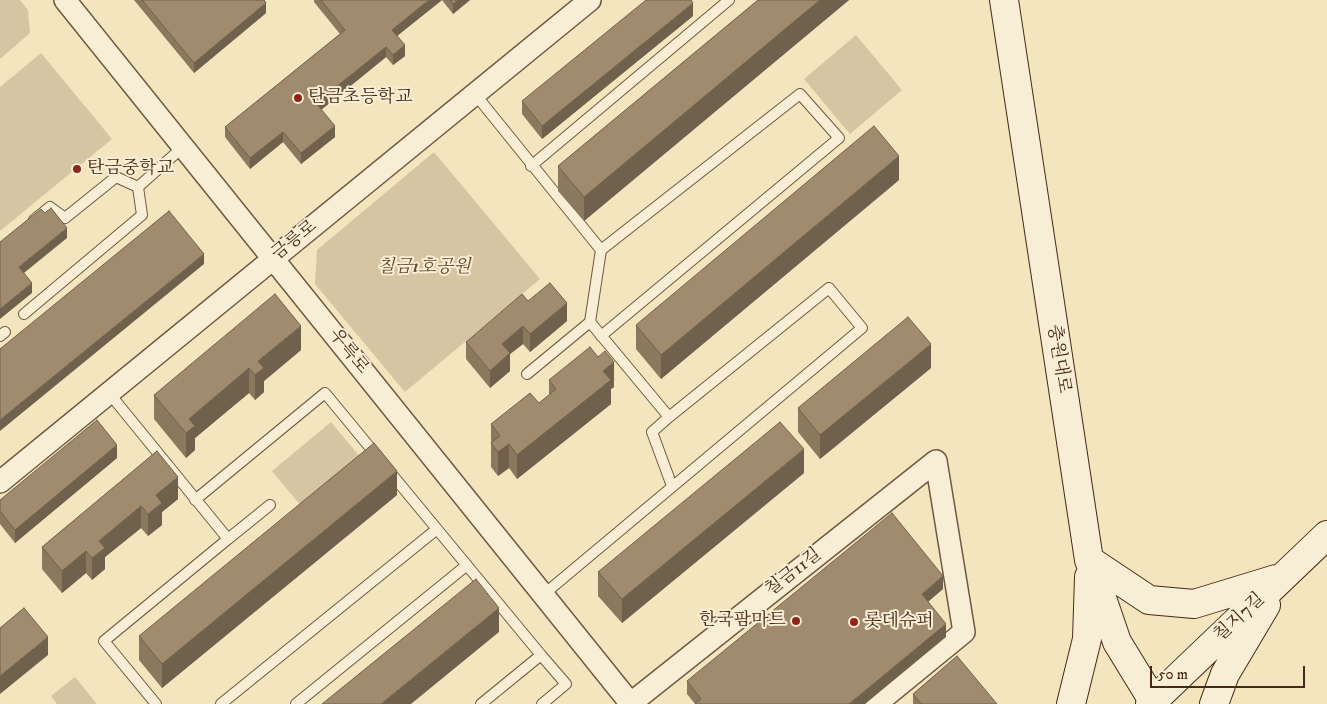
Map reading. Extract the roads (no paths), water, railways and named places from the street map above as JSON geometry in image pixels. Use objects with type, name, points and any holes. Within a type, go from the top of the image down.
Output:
[{"type":"street","name":"우륵로","points":[[65,0],[274,258],[630,704]]},
{"type":"street","name":"충원대로","points":[[1004,0],[1089,560],[1117,642],[1153,703]]},
{"type":"street","name":"금릉로","points":[[0,482],[587,1]]},
{"type":"street","name":"칠금11길","points":[[630,704],[936,461],[964,632],[876,704]]},
{"type":"street","name":"칠지7길","points":[[1153,703],[1327,535]]},
{"type":"street","points":[[1089,560],[1148,600],[1194,604],[1282,578]]},
{"type":"street","points":[[1071,704],[1087,640],[1089,560]]},
{"type":"street","points":[[1214,704],[1225,674],[1282,578]]},
{"type":"lane","points":[[531,166],[729,0]]},
{"type":"lane","points":[[475,94],[531,166],[601,250]]},
{"type":"lane","points":[[527,374],[590,322],[601,250],[800,94],[839,138],[601,336]]},
{"type":"lane","points":[[138,187],[184,147]]},
{"type":"lane","points":[[29,224],[50,207],[65,218],[116,177],[138,187]]},
{"type":"lane","points":[[24,314],[142,216],[138,187]]},
{"type":"lane","points":[[543,595],[862,328],[828,288],[652,432],[672,486]]},
{"type":"lane","points":[[590,322],[670,418]]},
{"type":"lane","points":[[109,393],[228,539]]},
{"type":"lane","points":[[195,500],[325,393],[566,684],[542,704]]},
{"type":"lane","points":[[156,704],[104,641],[270,505]]},
{"type":"lane","points":[[221,704],[437,529]]},
{"type":"lane","points":[[296,704],[467,565]]},
{"type":"lane","points":[[481,704],[541,655]]},
{"type":"place","name":"탄금초등학교","points":[[298,98]]},
{"type":"place","name":"탄금중학교","points":[[77,169]]},
{"type":"place","name":"한국팜마트","points":[[796,621]]},
{"type":"place","name":"롯데슈퍼","points":[[854,622]]},
{"type":"park label","name":"칠금1호공원","points":[[424,268]]}]
